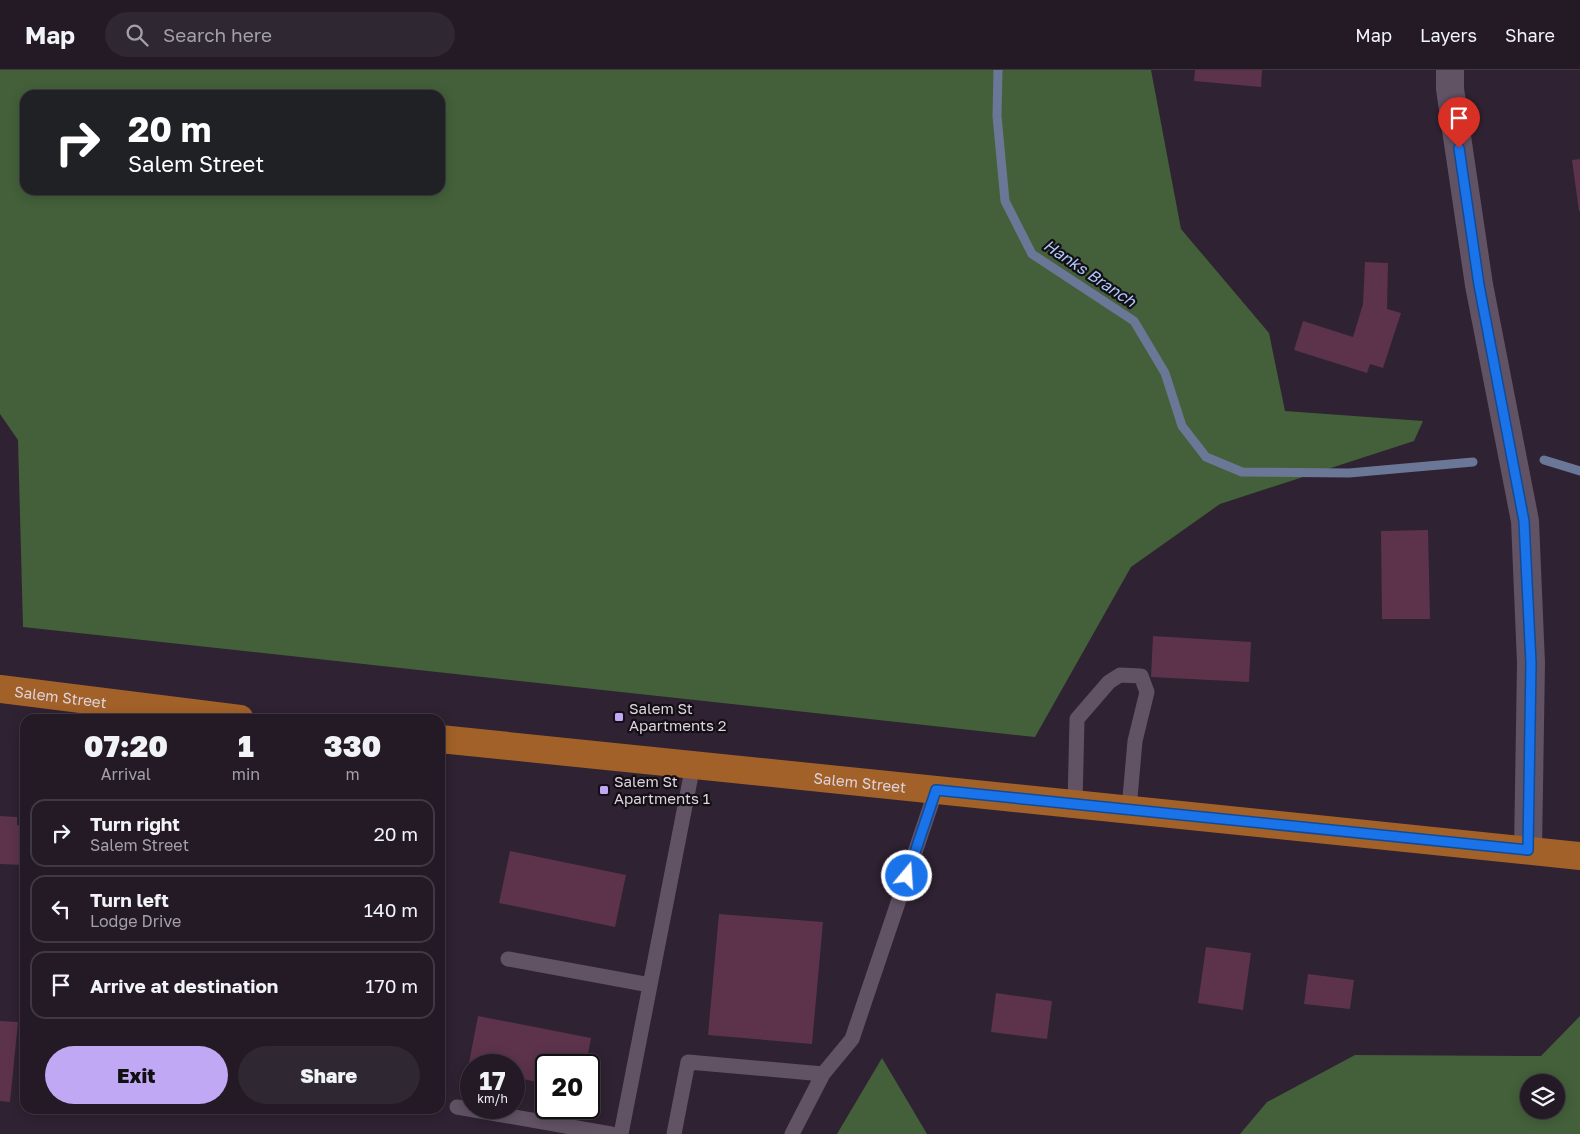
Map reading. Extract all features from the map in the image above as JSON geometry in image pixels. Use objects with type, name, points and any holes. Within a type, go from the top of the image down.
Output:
[{"type":"main road","name":"Salem Street","points":[[0,689],[200,714]]},
{"type":"main road","name":"Salem Street","points":[[445,740],[1580,856]]},
{"type":"street","points":[[1450,70],[1450,89],[1479,285],[1524,521],[1531,663],[1528,850]]},
{"type":"lane","points":[[1075,804],[1077,719],[1109,682],[1120,675],[1141,676],[1147,692],[1135,741],[1129,809]]},
{"type":"lane","points":[[621,1134],[693,765]]},
{"type":"lane","points":[[792,1134],[823,1074],[852,1039],[936,790]]},
{"type":"lane","points":[[508,959],[650,985]]},
{"type":"lane","points":[[674,1134],[688,1062],[823,1074]]},
{"type":"lane","points":[[456,1107],[611,1134]]},
{"type":"green space","points":[[0,70],[1151,70],[1181,229],[1269,333],[1285,411],[1423,421],[1414,441],[1220,504],[1131,567],[1035,737],[23,627],[18,440],[0,414]]},
{"type":"green space","points":[[1580,1016],[1580,1134],[1240,1134],[1267,1102],[1355,1055],[1541,1056]]},
{"type":"green space","points":[[882,1058],[927,1134],[837,1134]]},
{"type":"building","points":[[1195,70],[1262,70],[1261,87],[1194,81]]},
{"type":"building","points":[[1580,159],[1580,211],[1579,211],[1572,160]]},
{"type":"building","points":[[1365,262],[1388,263],[1387,309],[1401,313],[1383,368],[1370,364],[1367,373],[1294,350],[1303,321],[1353,337],[1363,304]]},
{"type":"building","points":[[1428,530],[1430,619],[1382,619],[1381,531]]},
{"type":"building","points":[[1153,636],[1251,642],[1249,682],[1151,677]]},
{"type":"building","points":[[0,816],[17,817],[17,825],[20,825],[20,865],[0,864]]},
{"type":"building","points":[[510,851],[626,875],[615,927],[499,903]]},
{"type":"building","points":[[719,914],[823,922],[812,1044],[708,1035]]},
{"type":"building","points":[[1206,947],[1251,953],[1243,1010],[1198,1003]]},
{"type":"building","points":[[1308,974],[1354,980],[1350,1009],[1304,1004]]},
{"type":"building","points":[[996,993],[1052,1001],[1047,1039],[991,1032]]},
{"type":"building","points":[[478,1016],[591,1038],[588,1054],[535,1054],[535,1082],[525,1079],[525,1054],[471,1054]]},
{"type":"building","points":[[0,1021],[18,1022],[10,1102],[0,1101]]},
{"type":"waterway","name":"Hanks Branch","points":[[998,70],[997,116],[1005,201],[1032,254],[1134,321],[1165,373],[1182,426],[1206,457],[1242,472],[1349,473],[1473,462]]},
{"type":"waterway","name":"Hanks Branch","points":[[1544,460],[1580,471]]},
{"type":"place","name":"Salem St Apartments 2","points":[[619,717]]},
{"type":"place","name":"Salem St Apartments 1","points":[[604,790]]},
{"type":"route","points":[[907,876],[936,790],[1528,850],[1531,663],[1524,521],[1479,285],[1459,148]]}]
